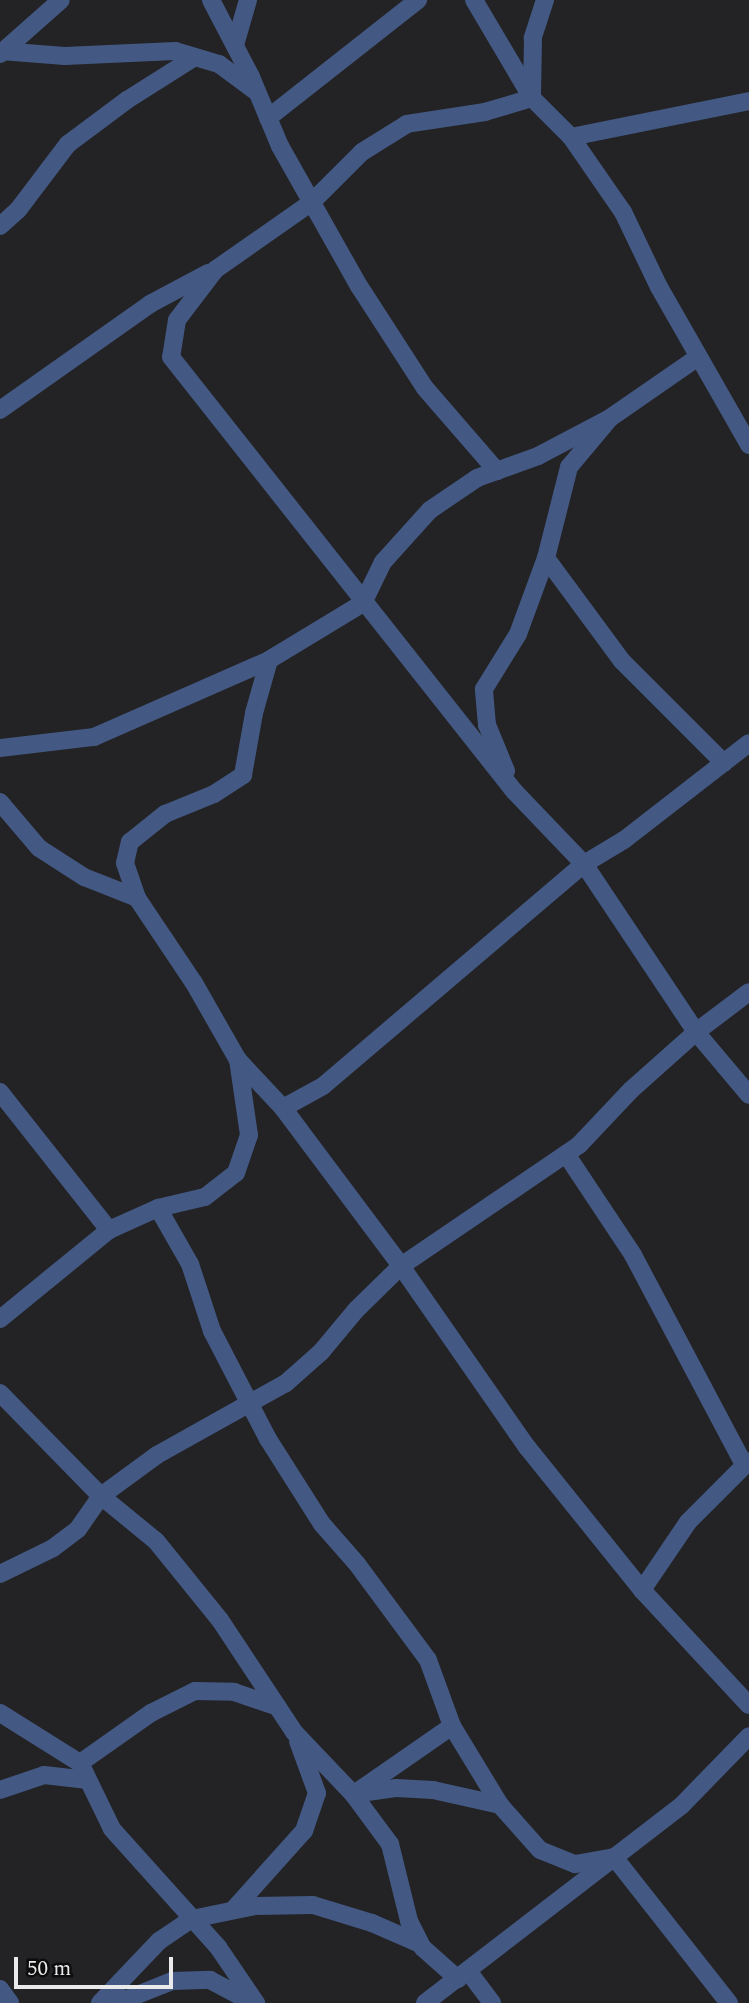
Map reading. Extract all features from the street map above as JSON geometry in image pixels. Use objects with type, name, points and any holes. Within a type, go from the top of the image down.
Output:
[{"type":"street","points":[[1,52],[61,0]]},
{"type":"street","points":[[211,0],[235,45],[280,146],[359,286],[425,388],[497,471]]},
{"type":"street","points":[[235,45],[248,0]]},
{"type":"street","points":[[268,118],[418,0]]},
{"type":"street","points":[[474,0],[531,98],[570,137],[623,212],[659,287],[749,445]]},
{"type":"street","points":[[531,98],[533,38],[545,0]]},
{"type":"street","points":[[1,52],[65,56],[175,51],[219,64],[257,92]]},
{"type":"street","points":[[0,226],[18,211],[68,144],[127,100],[195,57]]},
{"type":"street","points":[[2,402],[150,304],[215,270],[312,202],[362,152],[407,124],[485,112],[531,98]]},
{"type":"street","points":[[570,137],[749,101]]},
{"type":"street","points":[[215,270],[177,320],[171,357],[514,791],[584,864],[696,1032],[749,1095]]},
{"type":"street","points":[[0,748],[94,737],[269,660],[363,603],[383,562],[430,510],[477,478],[538,456],[610,418],[698,357]]},
{"type":"street","points":[[514,791],[486,725],[484,689],[518,634],[547,558],[569,467],[610,418]]},
{"type":"street","points":[[547,558],[622,661],[724,763]]},
{"type":"street","points":[[269,660],[254,713],[243,775],[214,794],[165,814],[130,842],[125,863],[137,898],[194,983],[238,1060],[283,1108],[401,1266],[527,1447],[642,1590],[749,1705]]},
{"type":"street","points":[[283,1108],[323,1086],[584,864],[624,840],[749,743]]},
{"type":"street","points":[[0,802],[39,848],[84,877],[137,898]]},
{"type":"street","points":[[0,1574],[53,1548],[78,1529],[101,1496],[157,1455],[286,1383],[321,1352],[356,1310],[401,1266],[566,1154],[696,1032],[749,992]]},
{"type":"street","points":[[0,1319],[109,1230],[158,1209],[205,1197],[236,1173],[249,1135],[238,1060]]},
{"type":"street","points":[[0,1092],[109,1230]]},
{"type":"street","points":[[566,1154],[633,1255],[747,1463],[688,1522],[642,1590]]},
{"type":"street","points":[[158,1209],[191,1265],[212,1331],[268,1439],[322,1524],[358,1564],[428,1660],[452,1726],[500,1805],[540,1850],[575,1864],[614,1857]]},
{"type":"street","points":[[0,1393],[101,1496],[156,1541],[220,1620],[294,1732],[353,1794],[390,1844],[409,1921],[420,1944]]},
{"type":"street","points":[[80,1763],[151,1713],[195,1690],[234,1692],[278,1707]]},
{"type":"street","points":[[0,1713],[80,1763],[112,1829],[218,1947],[254,2003]]},
{"type":"street","points":[[353,1794],[452,1726]]},
{"type":"street","points":[[233,1910],[304,1831],[317,1793],[294,1732]]},
{"type":"street","points":[[425,2003],[682,1805],[749,1737]]},
{"type":"street","points":[[0,1790],[44,1775],[88,1780]]},
{"type":"street","points":[[353,1794],[396,1788],[433,1790],[500,1805]]},
{"type":"street","points":[[614,1857],[729,2003]]},
{"type":"street","points":[[100,2003],[159,1941],[192,1919],[255,1906],[313,1905],[372,1923],[420,1944],[463,1975],[492,2003]]},
{"type":"street","points":[[117,2003],[172,1981],[210,1980],[254,2003]]},
{"type":"street","points":[[0,1989],[10,2003]]}]
